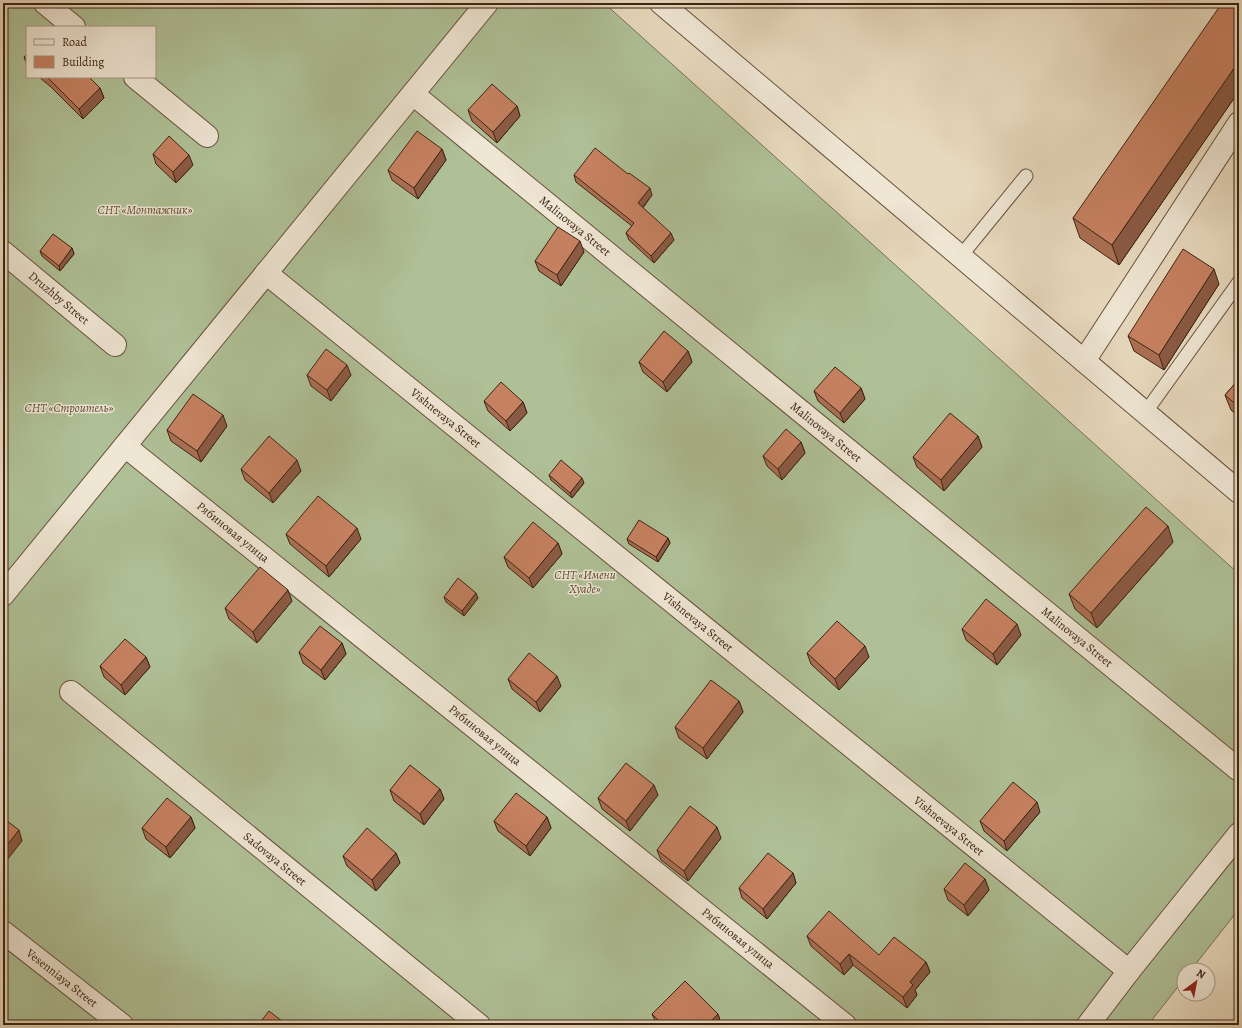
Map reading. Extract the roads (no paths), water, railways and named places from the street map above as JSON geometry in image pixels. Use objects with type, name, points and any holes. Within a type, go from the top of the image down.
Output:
[{"type":"street","points":[[45,3],[73,26]]},
{"type":"street","points":[[3,594],[487,3]]},
{"type":"street","points":[[661,3],[1239,492]]},
{"type":"street","points":[[136,78],[207,136]]},
{"type":"street","name":"Malinovaya Street","points":[[413,94],[1239,770]]},
{"type":"street","points":[[1084,361],[1239,123]]},
{"type":"street","name":"Druzhby Street","points":[[3,252],[115,345]]},
{"type":"street","name":"Vishnevaya Street","points":[[266,273],[1129,971]]},
{"type":"street","name":"Рябиновая улица","points":[[125,446],[845,1025]]},
{"type":"street","name":"Sadovaya Street","points":[[71,692],[480,1025]]},
{"type":"street","points":[[1088,1025],[1129,971],[1239,834]]},
{"type":"street","name":"Vesenniaya Street","points":[[3,932],[122,1025]]},
{"type":"lane","points":[[960,257],[1026,176]]},
{"type":"lane","points":[[1145,413],[1239,282]]},
{"type":"park label","name":"СНТ «Монтажник»","points":[[145,210]]},
{"type":"park label","name":"СНТ «Строитель»","points":[[69,408]]},
{"type":"park label","name":"СНТ «Имени Хуаде»","points":[[585,582]]}]
